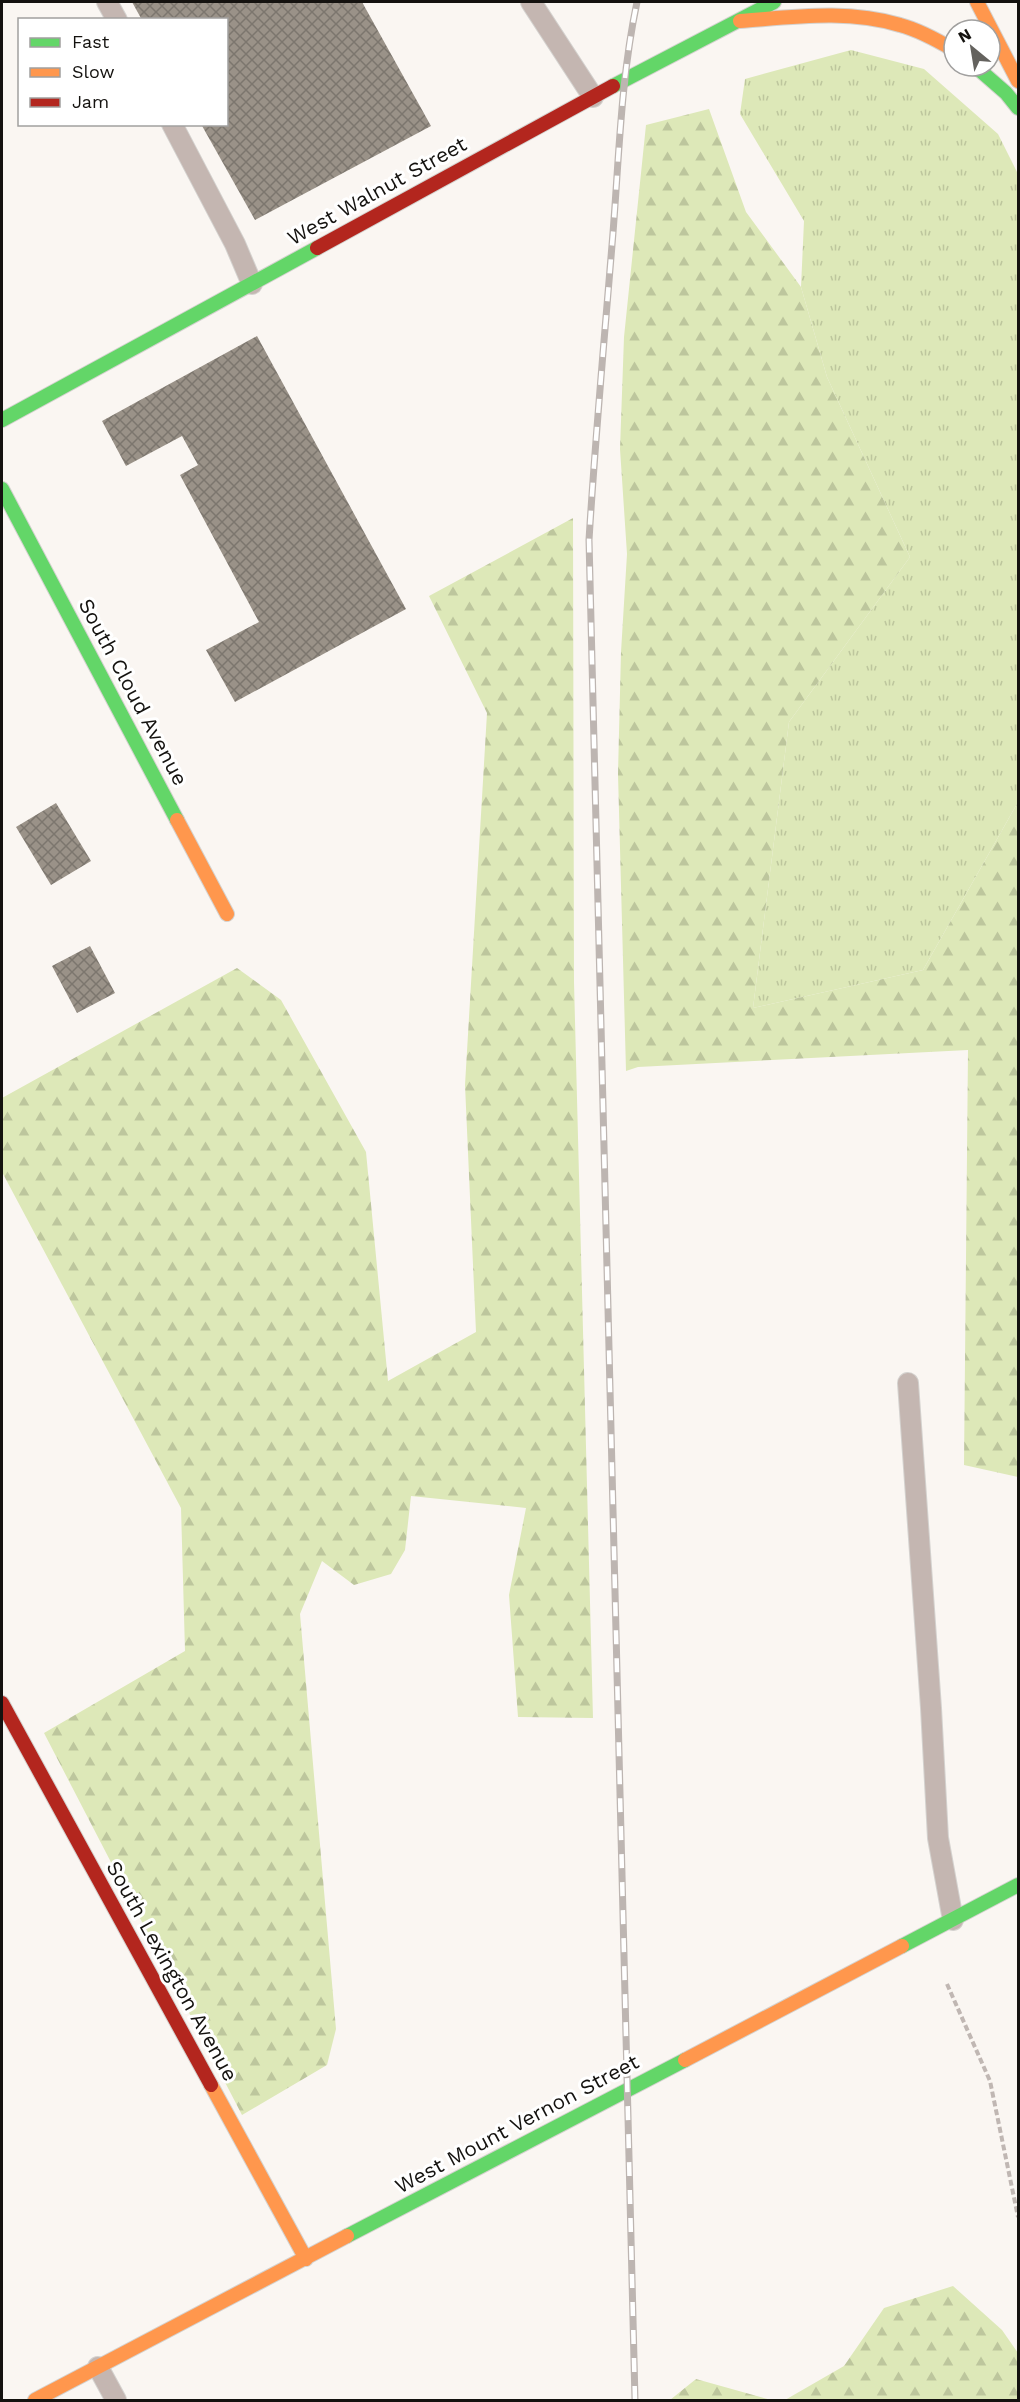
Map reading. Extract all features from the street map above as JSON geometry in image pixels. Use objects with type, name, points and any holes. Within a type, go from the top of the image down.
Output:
[{"type":"street","points":[[740,21],[760,2]]},
{"type":"street","name":"West Walnut Street","points":[[2,420],[593,97],[774,2]]},
{"type":"street","points":[[977,2],[1018,81]]},
{"type":"street","points":[[740,21],[819,15],[882,18],[910,26],[942,43]]},
{"type":"street","points":[[989,78],[1006,93],[1018,108]]},
{"type":"street","name":"South Cloud Avenue","points":[[2,489],[227,914]]},
{"type":"street","name":"South Lexington Avenue","points":[[2,1703],[306,2259]]},
{"type":"street","name":"West Mount Vernon Street","points":[[34,2400],[1018,1886]]},
{"type":"lane","points":[[107,2],[116,18]]},
{"type":"lane","points":[[531,2],[593,97]]},
{"type":"lane","points":[[173,126],[235,244],[252,284]]},
{"type":"lane","points":[[908,1383],[931,1696],[938,1838],[953,1920]]},
{"type":"lane","points":[[98,2367],[116,2400]]},
{"type":"path","points":[[947,1984],[990,2081],[1018,2217]]},
{"type":"green space","points":[[851,50],[924,69],[998,134],[1018,174],[1018,802],[923,970],[753,1008],[789,722],[910,557],[827,377],[801,287],[804,221],[740,114],[745,79]]},
{"type":"green space","points":[[709,109],[746,212],[801,287],[827,377],[910,557],[789,722],[753,1008],[923,970],[1018,802],[1018,1477],[964,1465],[968,1050],[638,1067],[626,1071],[618,774],[621,652],[627,554],[620,449],[624,337],[646,125]]},
{"type":"green space","points":[[573,518],[574,982],[593,1718],[518,1717],[509,1595],[526,1508],[411,1496],[405,1550],[391,1574],[354,1585],[322,1561],[300,1614],[336,2029],[327,2065],[242,2115],[44,1733],[185,1651],[181,1508],[2,1172],[2,1098],[237,968],[281,1000],[366,1152],[388,1381],[476,1332],[465,1085],[487,713],[429,596]]},
{"type":"green space","points":[[953,2286],[1002,2330],[1018,2353],[1018,2400],[785,2400],[844,2366],[884,2308]]},
{"type":"green space","points":[[696,2379],[771,2400],[670,2400]]},
{"type":"building","points":[[132,2],[362,2],[431,126],[255,220],[202,126],[228,126],[228,18],[141,18]]},
{"type":"building","points":[[257,336],[406,609],[235,702],[206,650],[259,622],[180,475],[198,465],[182,436],[126,466],[102,421]]},
{"type":"building","points":[[56,803],[91,861],[51,885],[16,827]]},
{"type":"building","points":[[90,946],[115,993],[77,1013],[52,966]]},
{"type":"railway","points":[[635,2400],[589,540],[621,123],[627,62],[637,2]]},
{"type":"traffic: fast","points":[[613,86],[774,2]]},
{"type":"traffic: fast","points":[[989,78],[1006,93],[1018,108]]},
{"type":"traffic: fast","points":[[2,420],[317,248]]},
{"type":"traffic: fast","points":[[2,489],[177,820]]},
{"type":"traffic: fast","points":[[902,1946],[1018,1885]]},
{"type":"traffic: fast","points":[[347,2236],[685,2060]]},
{"type":"traffic: slow","points":[[977,2],[1018,81]]},
{"type":"traffic: slow","points":[[740,21],[800,16],[861,17],[907,27],[942,44]]},
{"type":"traffic: slow","points":[[177,820],[227,914]]},
{"type":"traffic: slow","points":[[685,2060],[902,1946]]},
{"type":"traffic: slow","points":[[211,2085],[306,2259]]},
{"type":"traffic: slow","points":[[35,2400],[347,2236]]},
{"type":"traffic: jam","points":[[317,248],[613,86]]},
{"type":"traffic: jam","points":[[2,1703],[211,2085]]}]
